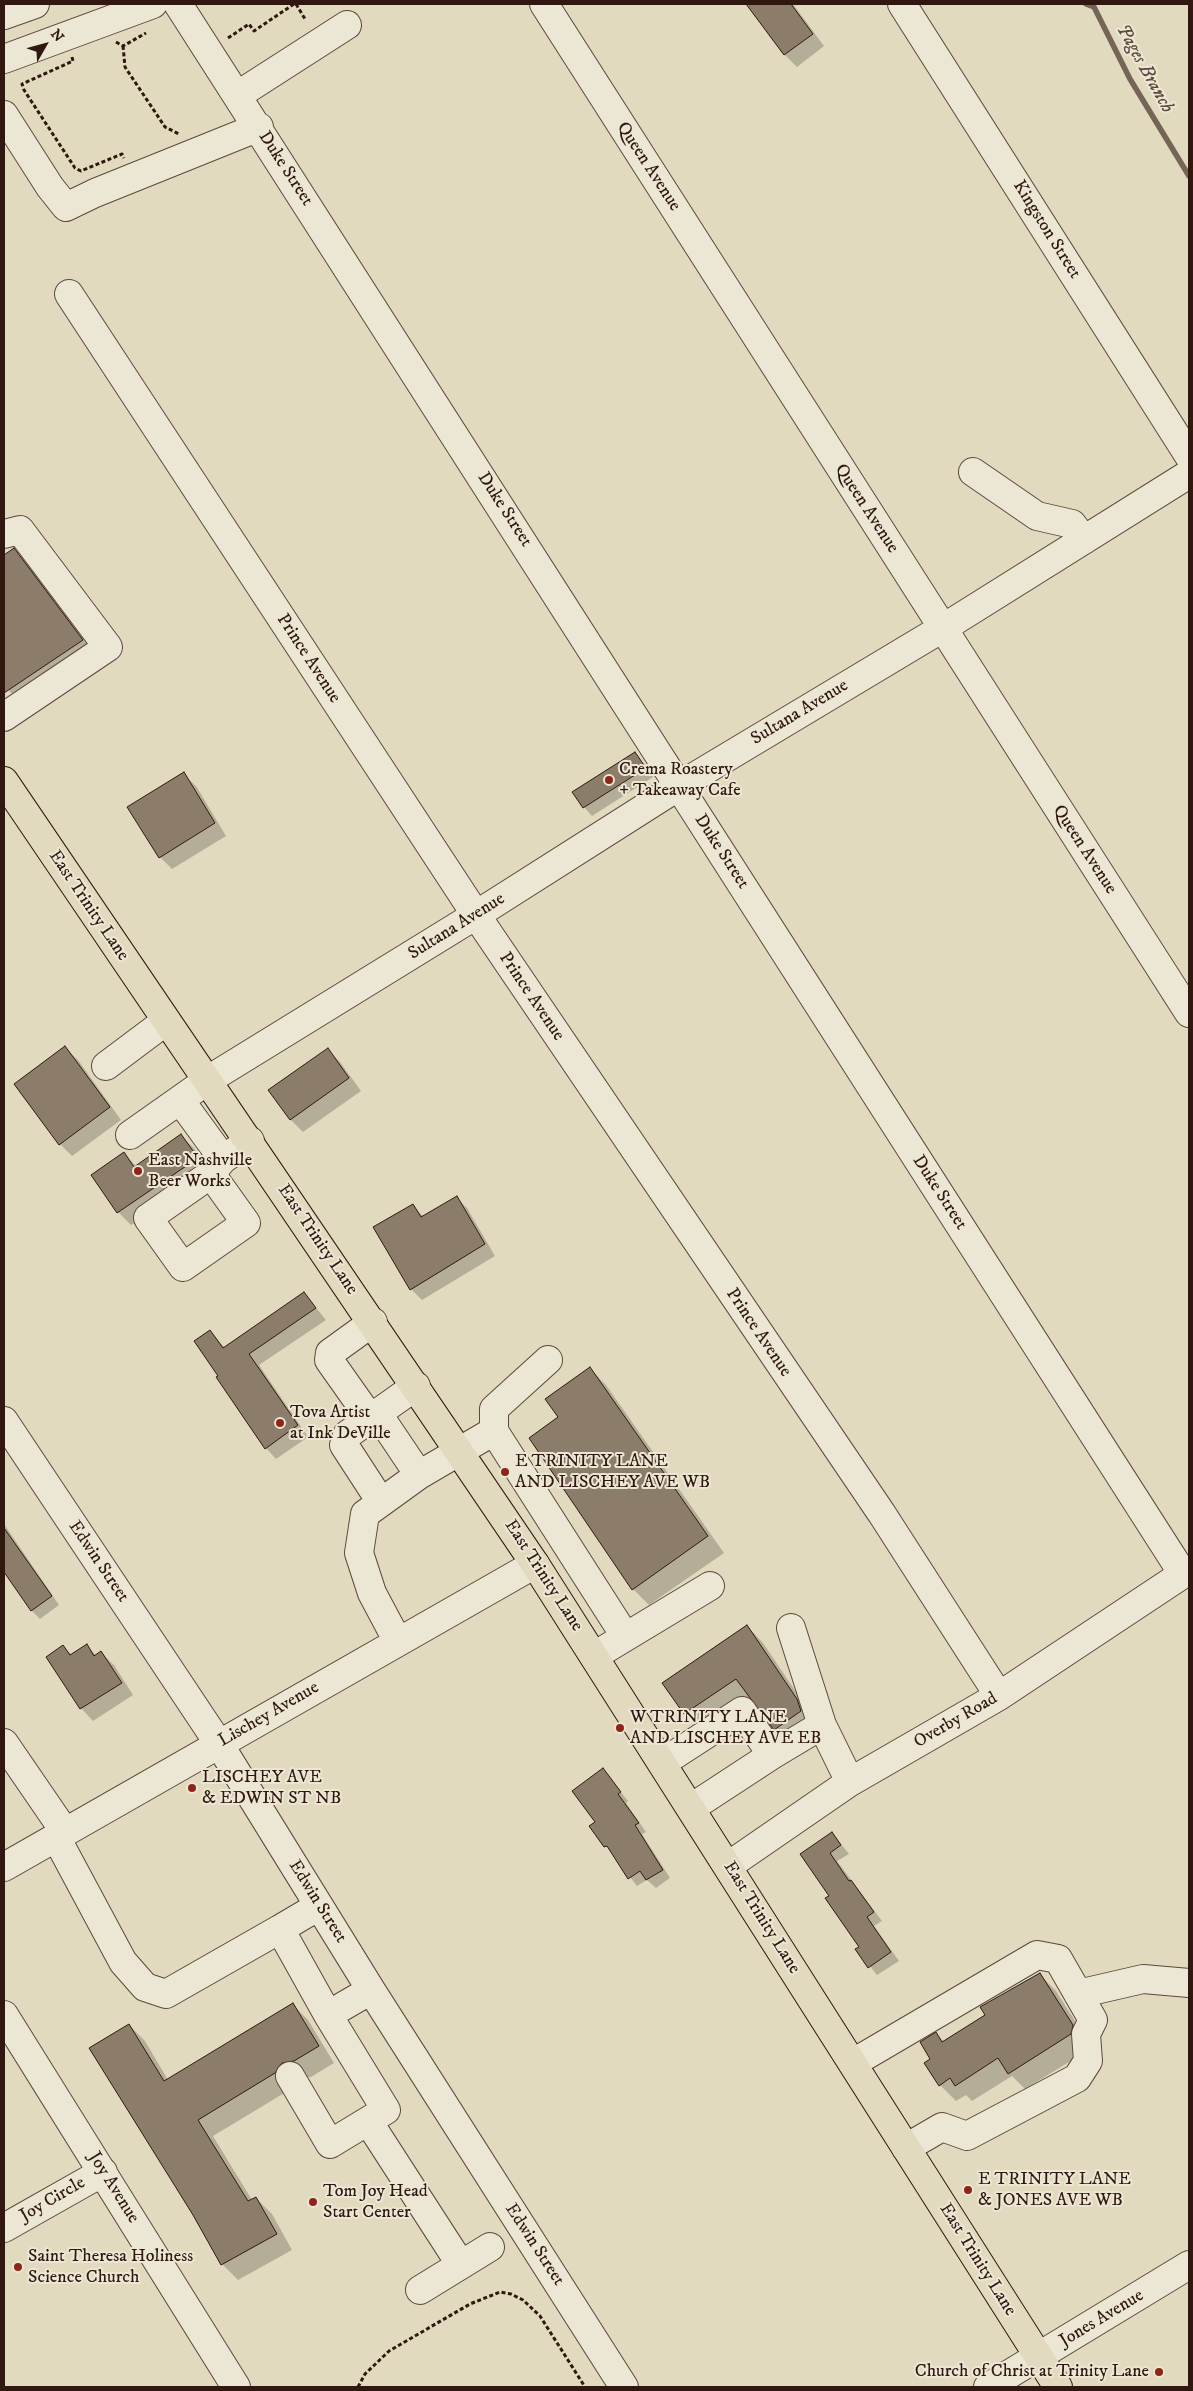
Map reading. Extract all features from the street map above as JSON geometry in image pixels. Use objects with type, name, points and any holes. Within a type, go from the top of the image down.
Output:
[{"type":"main road","name":"East Trinity Lane","points":[[4,780],[166,1021],[460,1450],[535,1564],[692,1808],[1058,2387]]},
{"type":"street","points":[[4,15],[35,4]]},
{"type":"street","name":"Duke Street","points":[[178,4],[1183,1574]]},
{"type":"street","name":"Queen Avenue","points":[[544,4],[1189,1013]]},
{"type":"street","name":"Kingston Street","points":[[902,4],[1189,456]]},
{"type":"street","points":[[4,59],[150,14]]},
{"type":"street","points":[[238,95],[347,25]]},
{"type":"street","points":[[4,115],[50,187],[66,207],[104,189],[259,128]]},
{"type":"street","name":"Prince Avenue","points":[[69,294],[476,916],[882,1514],[1000,1696]]},
{"type":"street","points":[[972,472],[1037,516],[1072,524],[1084,540]]},
{"type":"street","name":"Sultana Avenue","points":[[130,1135],[208,1080],[476,916],[679,786],[942,628],[1189,474]]},
{"type":"street","points":[[4,534],[20,530],[108,647],[4,718]]},
{"type":"street","points":[[106,1066],[166,1021]]},
{"type":"street","points":[[180,1100],[217,1167],[250,1141]]},
{"type":"street","points":[[373,1322],[330,1353],[329,1360],[365,1411],[378,1414],[420,1475]]},
{"type":"street","points":[[548,1360],[494,1409],[494,1431],[625,1636]]},
{"type":"street","points":[[381,1502],[344,1445],[347,1434],[416,1386]]},
{"type":"street","name":"Edwin Street","points":[[4,1421],[219,1744],[371,1990],[624,2387]]},
{"type":"street","points":[[398,1642],[372,1593],[359,1553],[365,1514],[420,1475],[494,1431]]},
{"type":"street","name":"Lischey Avenue","points":[[4,1867],[535,1564]]},
{"type":"street","name":"Overby Road","points":[[728,1866],[850,1782],[1000,1696],[1183,1574]]},
{"type":"street","points":[[594,1656],[710,1586]]},
{"type":"street","points":[[791,1628],[822,1725],[850,1782]]},
{"type":"street","points":[[662,1763],[742,1711],[772,1755]]},
{"type":"street","points":[[692,1808],[772,1755],[822,1725]]},
{"type":"street","points":[[4,1743],[60,1835],[123,1962],[145,1987],[166,1994],[320,1906]]},
{"type":"street","points":[[280,1929],[328,2015],[386,2110],[330,2144],[290,2076]]},
{"type":"street","points":[[853,2063],[1037,1954],[1058,1959],[1093,2020],[1086,2034],[1088,2061],[1077,2078],[967,2136],[942,2127],[906,2148]]},
{"type":"street","points":[[1078,1994],[1143,1979],[1189,1983]]},
{"type":"street","points":[[328,2015],[371,1990]]},
{"type":"street","name":"Joy Avenue","points":[[4,2014],[236,2387]]},
{"type":"street","points":[[368,2121],[461,2265]]},
{"type":"street","name":"Joy Circle","points":[[4,2228],[103,2172]]},
{"type":"street","points":[[420,2290],[490,2247]]},
{"type":"street","name":"Jones Avenue","points":[[988,2387],[1189,2265]]},
{"type":"path","points":[[228,38],[249,24],[254,31],[295,4],[305,18]]},
{"type":"path","points":[[123,46],[148,32],[150,14]]},
{"type":"path","points":[[108,38],[123,46]]},
{"type":"path","points":[[123,46],[125,67],[165,127],[179,134]]},
{"type":"path","points":[[71,55],[73,61],[22,84],[24,90],[75,168],[81,171],[122,154],[126,161]]},
{"type":"path","points":[[171,138],[188,130]]},
{"type":"path","points":[[358,2387],[365,2374],[390,2351],[470,2304],[500,2292],[511,2294],[523,2300],[540,2316],[585,2387]]},
{"type":"building","points":[[746,4],[791,4],[813,34],[784,55]]},
{"type":"building","points":[[14,548],[83,640],[4,693],[4,555]]},
{"type":"building","name":"Crema Roastery + Takeaway Cafe","points":[[635,752],[646,768],[583,808],[572,792]]},
{"type":"building","points":[[184,772],[215,823],[159,858],[127,807]]},
{"type":"building","points":[[65,1046],[110,1107],[59,1145],[14,1084]]},
{"type":"building","points":[[328,1048],[349,1078],[290,1120],[268,1090]]},
{"type":"building","name":"East Nashville Beer Works","points":[[181,1134],[198,1158],[117,1213],[91,1175],[124,1152],[134,1167]]},
{"type":"building","points":[[457,1196],[485,1244],[410,1290],[373,1227],[413,1204],[421,1217]]},
{"type":"building","points":[[304,1292],[316,1308],[249,1354],[298,1425],[265,1449],[194,1341],[210,1330],[223,1348]]},
{"type":"building","points":[[590,1367],[708,1536],[632,1590],[529,1438],[558,1417],[545,1399]]},
{"type":"building","points":[[4,1528],[52,1596],[31,1611],[4,1572]]},
{"type":"building","points":[[747,1625],[797,1699],[801,1711],[774,1730],[736,1679],[684,1714],[662,1683]]},
{"type":"building","points":[[87,1644],[94,1656],[101,1651],[122,1683],[80,1709],[46,1657],[63,1645],[70,1655]]},
{"type":"building","points":[[603,1768],[621,1792],[618,1794],[639,1823],[635,1825],[663,1870],[646,1880],[640,1871],[628,1879],[607,1846],[604,1847],[589,1826],[595,1822],[572,1791]]},
{"type":"building","points":[[832,1832],[841,1845],[830,1853],[849,1881],[851,1880],[874,1912],[867,1917],[891,1952],[868,1968],[855,1949],[859,1947],[825,1898],[829,1896],[800,1854]]},
{"type":"building","points":[[1040,1973],[1073,2025],[1071,2034],[1008,2074],[998,2058],[955,2086],[950,2078],[939,2086],[924,2063],[930,2059],[920,2042],[936,2032],[942,2042],[985,2015],[980,2007]]},
{"type":"building","points":[[293,2003],[319,2046],[294,2061],[282,2063],[275,2073],[198,2120],[248,2201],[256,2197],[277,2234],[221,2265],[193,2215],[89,2048],[129,2024],[164,2081]]},
{"type":"waterway","name":"Pages Branch","points":[[1086,4],[1094,7],[1130,79],[1189,176]]},
{"type":"place","name":"Crema Roastery + Takeaway Cafe","points":[[609,780]]},
{"type":"place","name":"East Nashville Beer Works","points":[[138,1171]]},
{"type":"place","name":"Tova Artist at Ink DeVille","points":[[280,1423]]},
{"type":"place","name":"E TRINITY LANE AND LISCHEY AVE WB","points":[[505,1472]]},
{"type":"place","name":"W TRINITY LANE AND LISCHEY AVE EB","points":[[620,1728]]},
{"type":"place","name":"LISCHEY AVE & EDWIN ST NB","points":[[192,1788]]},
{"type":"place","name":"E TRINITY LANE & JONES AVE WB","points":[[968,2190]]},
{"type":"place","name":"Tom Joy Head Start Center","points":[[313,2202]]},
{"type":"place","name":"Saint Theresa Holiness Science Church","points":[[18,2267]]},
{"type":"place","name":"Church of Christ at Trinity Lane","points":[[1159,2372]]}]
